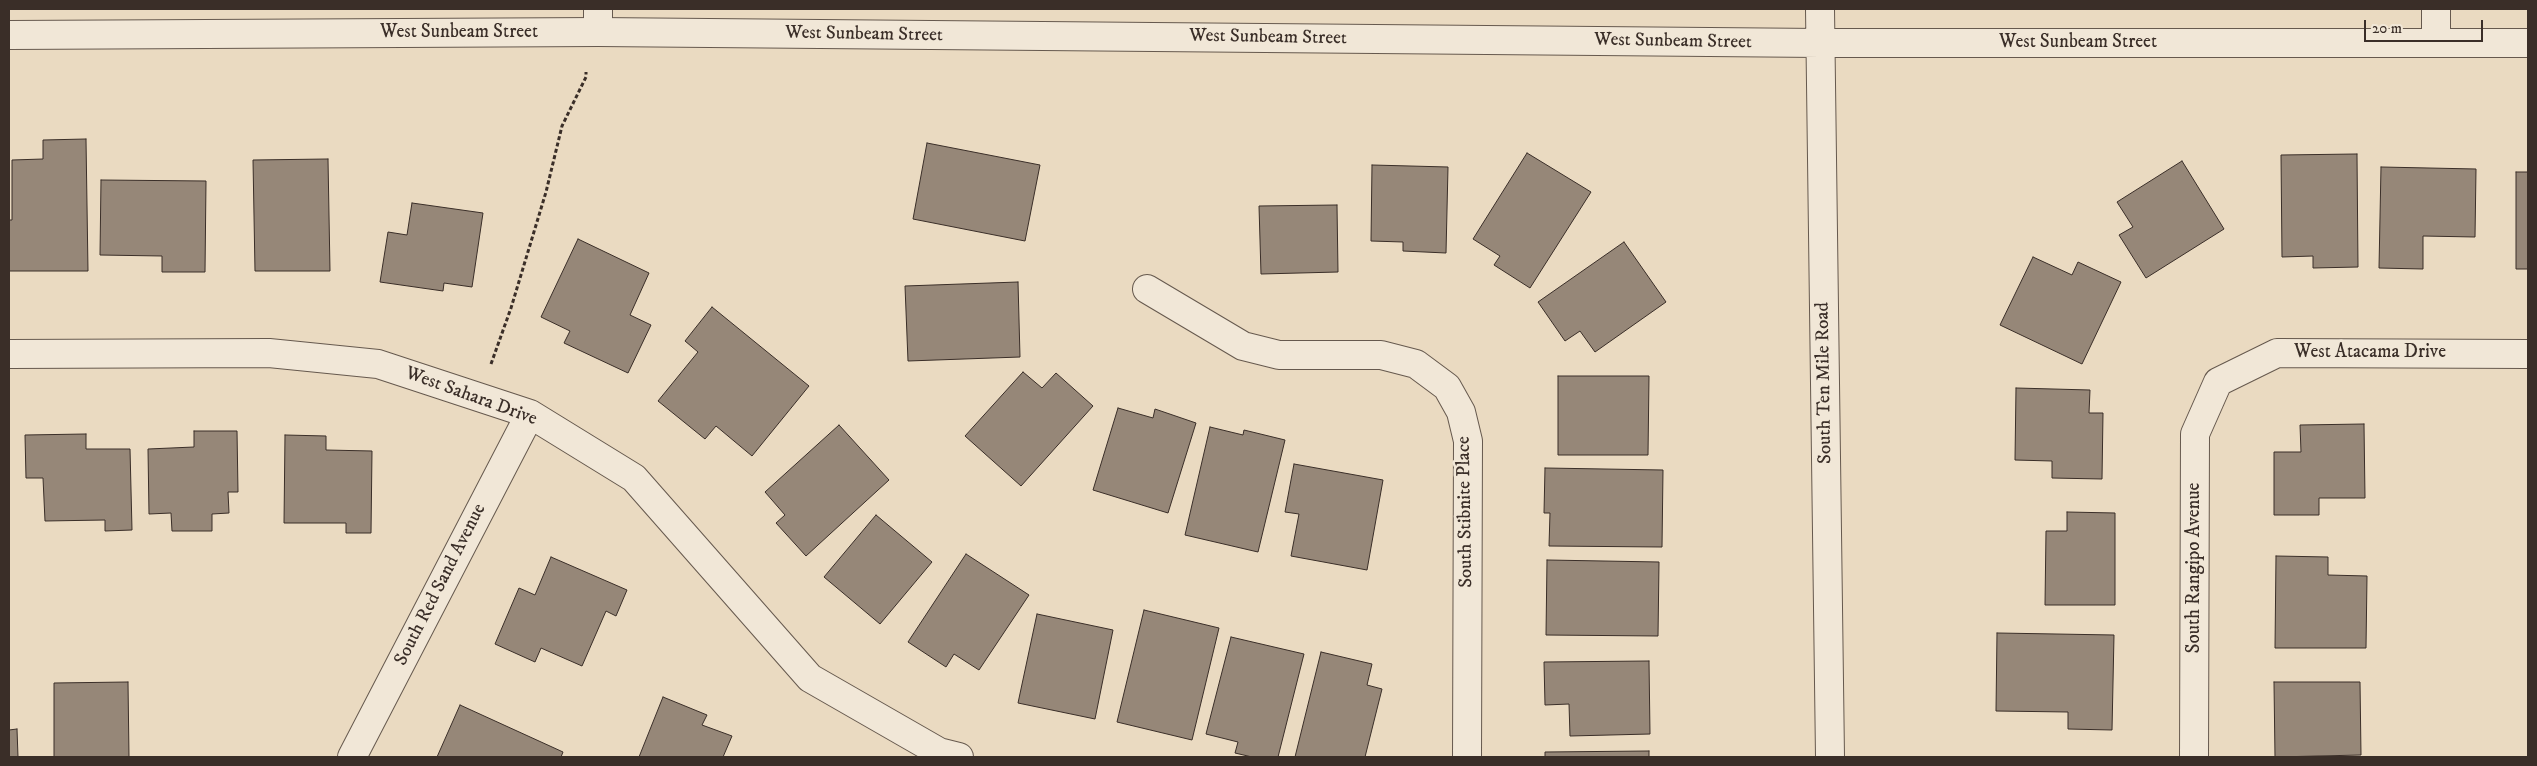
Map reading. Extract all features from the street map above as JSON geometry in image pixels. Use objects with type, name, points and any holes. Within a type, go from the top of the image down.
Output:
[{"type":"street","name":"South Ten Mile Road","points":[[1820,9],[1830,757]]},
{"type":"street","points":[[2436,9],[2436,44]]},
{"type":"street","name":"West Sunbeam Street","points":[[9,35],[598,20],[1820,44],[2528,44]]},
{"type":"street","name":"South Stibnite Place","points":[[1147,289],[1243,346],[1279,355],[1381,354],[1416,364],[1447,387],[1461,412],[1468,441],[1468,757]]},
{"type":"street","name":"West Sahara Drive","points":[[9,354],[269,353],[378,364],[530,414],[634,478],[810,678],[939,752],[959,757]]},
{"type":"street","name":"West Atacama Drive","points":[[2218,382],[2277,353],[2528,354]]},
{"type":"street","name":"South Rangipo Avenue","points":[[2194,757],[2196,434],[2218,382]]},
{"type":"street","name":"South Red Sand Avenue","points":[[352,757],[530,414]]},
{"type":"path","points":[[491,364],[517,290],[546,192],[562,126],[586,77],[586,72]]},
{"type":"building","points":[[86,139],[88,271],[9,271],[9,220],[12,220],[12,160],[43,159],[43,140]]},
{"type":"building","points":[[927,143],[1040,165],[1025,241],[913,219]]},
{"type":"building","points":[[1527,153],[1591,192],[1530,288],[1494,265],[1500,256],[1473,239]]},
{"type":"building","points":[[2357,154],[2358,267],[2313,268],[2313,256],[2282,257],[2281,155]]},
{"type":"building","points":[[328,159],[330,271],[255,271],[253,160]]},
{"type":"building","points":[[2182,161],[2224,229],[2146,278],[2119,235],[2133,227],[2117,202]]},
{"type":"building","points":[[1372,165],[1448,167],[1446,253],[1403,251],[1403,242],[1371,241]]},
{"type":"building","points":[[2381,167],[2476,169],[2475,237],[2423,236],[2423,269],[2379,268]]},
{"type":"building","points":[[2516,172],[2528,172],[2528,269],[2516,269]]},
{"type":"building","points":[[101,180],[206,181],[205,272],[162,272],[162,256],[100,255]]},
{"type":"building","points":[[412,203],[483,213],[472,287],[444,283],[443,291],[380,282],[388,232],[407,235]]},
{"type":"building","points":[[1337,205],[1338,272],[1261,274],[1259,206]]},
{"type":"building","points":[[578,239],[649,273],[630,315],[651,325],[628,373],[564,343],[570,331],[541,317]]},
{"type":"building","points":[[1624,242],[1666,302],[1595,352],[1580,331],[1565,341],[1538,302]]},
{"type":"building","points":[[2033,257],[2072,275],[2078,262],[2121,282],[2082,364],[2000,325]]},
{"type":"building","points":[[1018,282],[1020,357],[908,361],[905,286]]},
{"type":"building","points":[[712,307],[809,386],[752,456],[716,426],[705,439],[658,401],[698,352],[685,341]]},
{"type":"building","points":[[1023,372],[1042,388],[1056,373],[1093,406],[1021,486],[965,436]]},
{"type":"building","points":[[1558,376],[1649,376],[1648,455],[1558,455]]},
{"type":"building","points":[[2016,388],[2090,390],[2089,413],[2103,413],[2102,479],[2052,478],[2052,461],[2015,460]]},
{"type":"building","points":[[1118,408],[1153,418],[1155,409],[1196,423],[1168,513],[1093,490]]},
{"type":"building","points":[[2364,424],[2365,498],[2319,498],[2319,515],[2274,515],[2274,452],[2301,452],[2300,425]]},
{"type":"building","points":[[839,425],[889,480],[806,556],[776,523],[785,515],[765,492]]},
{"type":"building","points":[[1210,427],[1243,435],[1244,430],[1285,440],[1258,552],[1185,535]]},
{"type":"building","points":[[194,431],[237,431],[238,492],[228,492],[229,513],[212,514],[212,531],[172,531],[171,513],[149,514],[148,449],[194,447]]},
{"type":"building","points":[[86,434],[86,449],[130,449],[132,530],[105,531],[105,520],[45,521],[43,478],[26,478],[25,435]]},
{"type":"building","points":[[285,435],[326,436],[326,450],[372,451],[371,533],[346,533],[346,523],[284,523]]},
{"type":"building","points":[[1294,464],[1383,480],[1367,570],[1291,556],[1299,514],[1285,512]]},
{"type":"building","points":[[1545,468],[1663,470],[1662,547],[1549,546],[1550,513],[1544,513]]},
{"type":"building","points":[[2067,512],[2115,513],[2115,605],[2045,605],[2046,531],[2067,531]]},
{"type":"building","points":[[876,515],[932,562],[880,624],[824,577]]},
{"type":"building","points":[[966,554],[1029,595],[979,670],[954,654],[946,667],[908,642]]},
{"type":"building","points":[[2276,556],[2328,557],[2328,575],[2367,576],[2366,648],[2275,648]]},
{"type":"building","points":[[551,557],[627,590],[616,616],[606,611],[582,666],[541,648],[535,662],[495,644],[519,588],[535,595]]},
{"type":"building","points":[[1547,560],[1659,562],[1658,636],[1546,635]]},
{"type":"building","points":[[1144,610],[1219,628],[1192,740],[1117,722]]},
{"type":"building","points":[[1037,614],[1113,630],[1095,719],[1018,703]]},
{"type":"building","points":[[1997,633],[2114,635],[2112,730],[2068,729],[2068,712],[1996,711]]},
{"type":"building","points":[[1231,637],[1304,654],[1278,757],[1252,757],[1235,753],[1238,742],[1206,734]]},
{"type":"building","points":[[1321,652],[1372,664],[1367,685],[1382,689],[1365,757],[1295,757]]},
{"type":"building","points":[[1649,661],[1650,734],[1570,736],[1569,704],[1545,705],[1544,662]]},
{"type":"building","points":[[128,682],[129,757],[54,757],[54,683]]},
{"type":"building","points":[[2274,682],[2360,682],[2361,755],[2275,757]]},
{"type":"building","points":[[663,697],[707,715],[702,725],[732,736],[723,757],[639,757]]},
{"type":"building","points":[[460,705],[563,752],[561,757],[437,757]]},
{"type":"building","points":[[17,729],[18,757],[9,757],[9,730]]},
{"type":"building","points":[[1649,751],[1649,757],[1545,757],[1545,752]]}]
